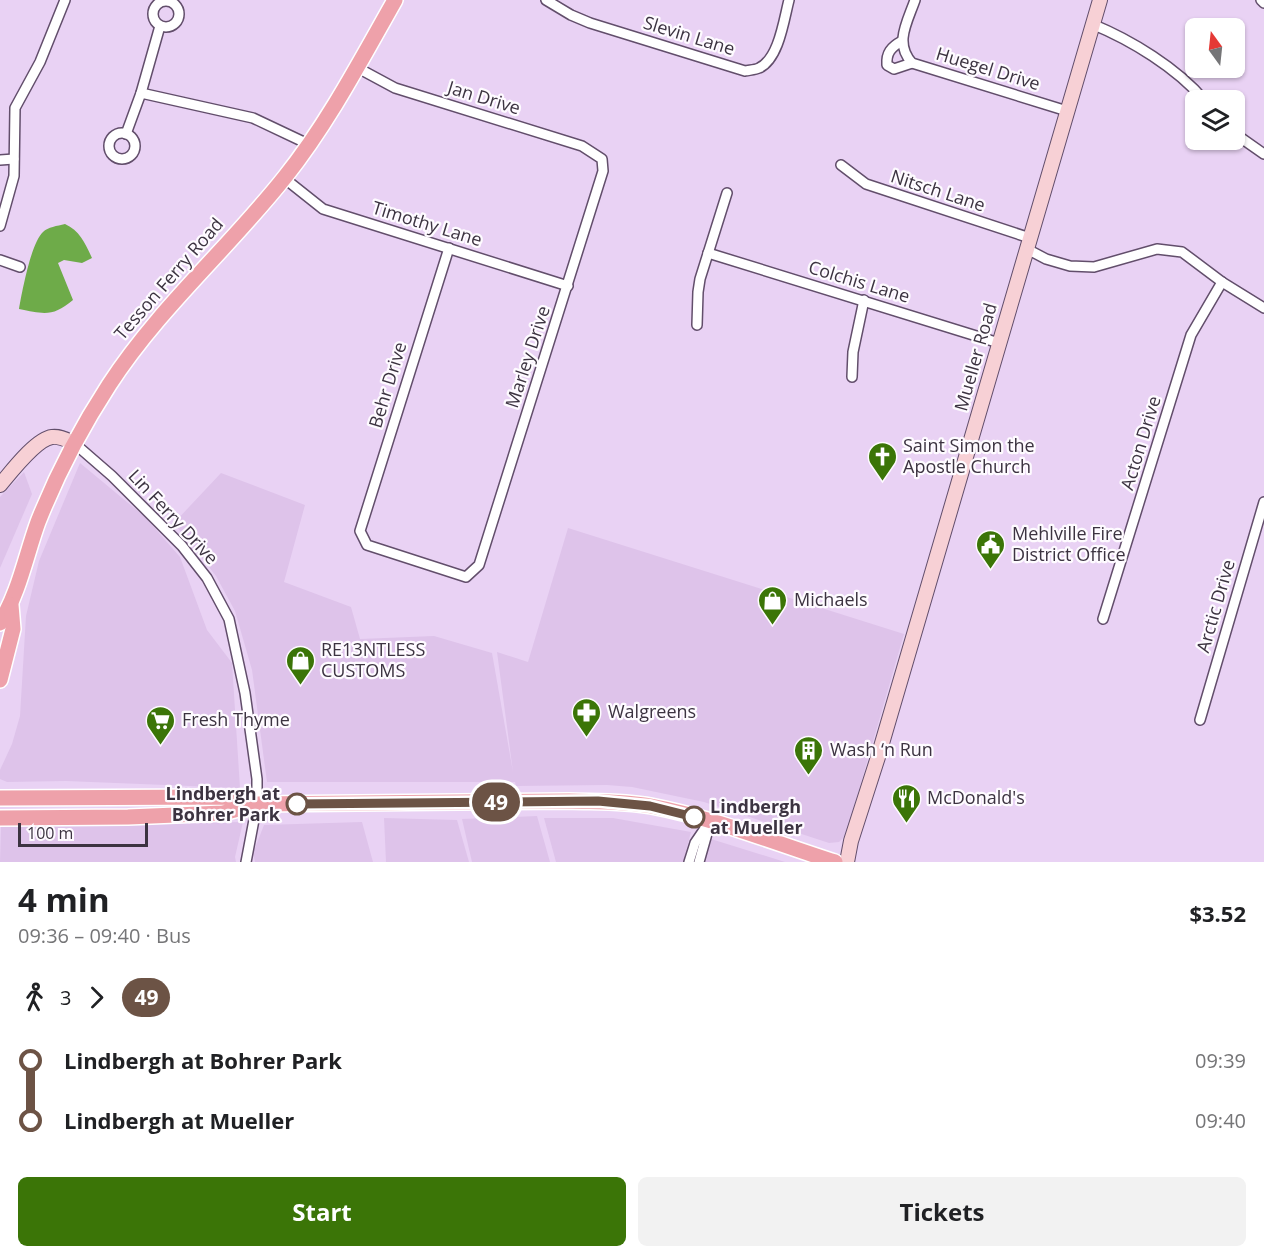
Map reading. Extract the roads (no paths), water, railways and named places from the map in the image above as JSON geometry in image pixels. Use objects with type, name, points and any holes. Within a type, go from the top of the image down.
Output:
[{"type":"main road","name":"Tesson Ferry Road","points":[[0,623],[11,605],[41,514],[74,443],[103,393],[169,304],[284,178],[308,144],[395,0]]},
{"type":"main road","name":"Tesson Ferry Road","points":[[0,680],[13,629],[11,605]]},
{"type":"main road","points":[[4,796],[223,797],[257,804],[598,801],[650,806],[710,821],[835,862]]},
{"type":"main road","points":[[1,818],[128,817],[223,813],[257,804]]},
{"type":"street","points":[[0,226],[14,176],[15,108],[40,62],[65,0]]},
{"type":"street","name":"Slevin Lane","points":[[546,0],[571,15],[590,22],[745,71],[758,69],[774,53],[789,0]]},
{"type":"street","points":[[912,63],[894,69],[887,65],[887,57],[889,51],[903,46],[915,0]]},
{"type":"street","name":"Mueller Road","points":[[847,862],[851,841],[878,757],[1100,0]]},
{"type":"street","points":[[1092,24],[1113,32],[1177,73],[1194,90]]},
{"type":"street","points":[[126,134],[141,93],[160,26]]},
{"type":"street","name":"Huegel Drive","points":[[903,46],[912,63],[1067,111]]},
{"type":"street","name":"Jan Drive","points":[[356,67],[395,88],[582,146],[602,159]]},
{"type":"street","points":[[141,93],[253,118],[308,144]]},
{"type":"street","points":[[1245,141],[1264,154]]},
{"type":"street","points":[[0,160],[14,159]]},
{"type":"street","name":"Marley Drive","points":[[479,565],[603,171],[602,159]]},
{"type":"street","name":"Nitsch Lane","points":[[841,165],[866,184],[1028,244],[1046,259],[1070,266],[1094,267],[1157,249],[1182,252],[1222,282],[1264,308]]},
{"type":"street","name":"Timothy Lane","points":[[284,178],[322,208],[568,286]]},
{"type":"street","points":[[697,325],[698,292],[727,193]]},
{"type":"street","name":"Behr Drive","points":[[448,248],[360,531],[367,545],[466,577],[479,565]]},
{"type":"street","name":"Colchis Lane","points":[[708,253],[999,343]]},
{"type":"street","points":[[0,260],[20,267]]},
{"type":"street","name":"Acton Drive","points":[[1103,619],[1191,335],[1222,282]]},
{"type":"street","points":[[852,377],[853,352],[864,300]]},
{"type":"street","points":[[0,485],[43,440],[53,436],[74,443]]},
{"type":"street","name":"Lin Ferry Drive","points":[[74,443],[112,476],[173,536],[199,566],[215,590],[229,619],[238,653],[257,779],[257,804],[246,862]]},
{"type":"street","name":"Arctic Drive","points":[[1200,720],[1264,502]]},
{"type":"street","points":[[690,862],[695,843],[710,821]]},
{"type":"street","points":[[699,862],[710,821]]},
{"type":"place","name":"Saint Simon the Apostle Church","points":[[882,482]]},
{"type":"place","name":"Mehlville Fire District Office","points":[[991,570]]},
{"type":"place","name":"Michaels","points":[[773,626]]},
{"type":"place","name":"RE13NTLESS CUSTOMS","points":[[300,686]]},
{"type":"place","name":"Walgreens","points":[[587,738]]},
{"type":"place","name":"Fresh Thyme","points":[[161,746]]},
{"type":"place","name":"Wash ‘n Run","points":[[809,776]]},
{"type":"place","name":"Lindbergh at Bohrer Park","points":[[297,804]]},
{"type":"place","name":"Lindbergh at Mueller","points":[[694,817]]},
{"type":"place","name":"McDonald's","points":[[906,824]]}]
